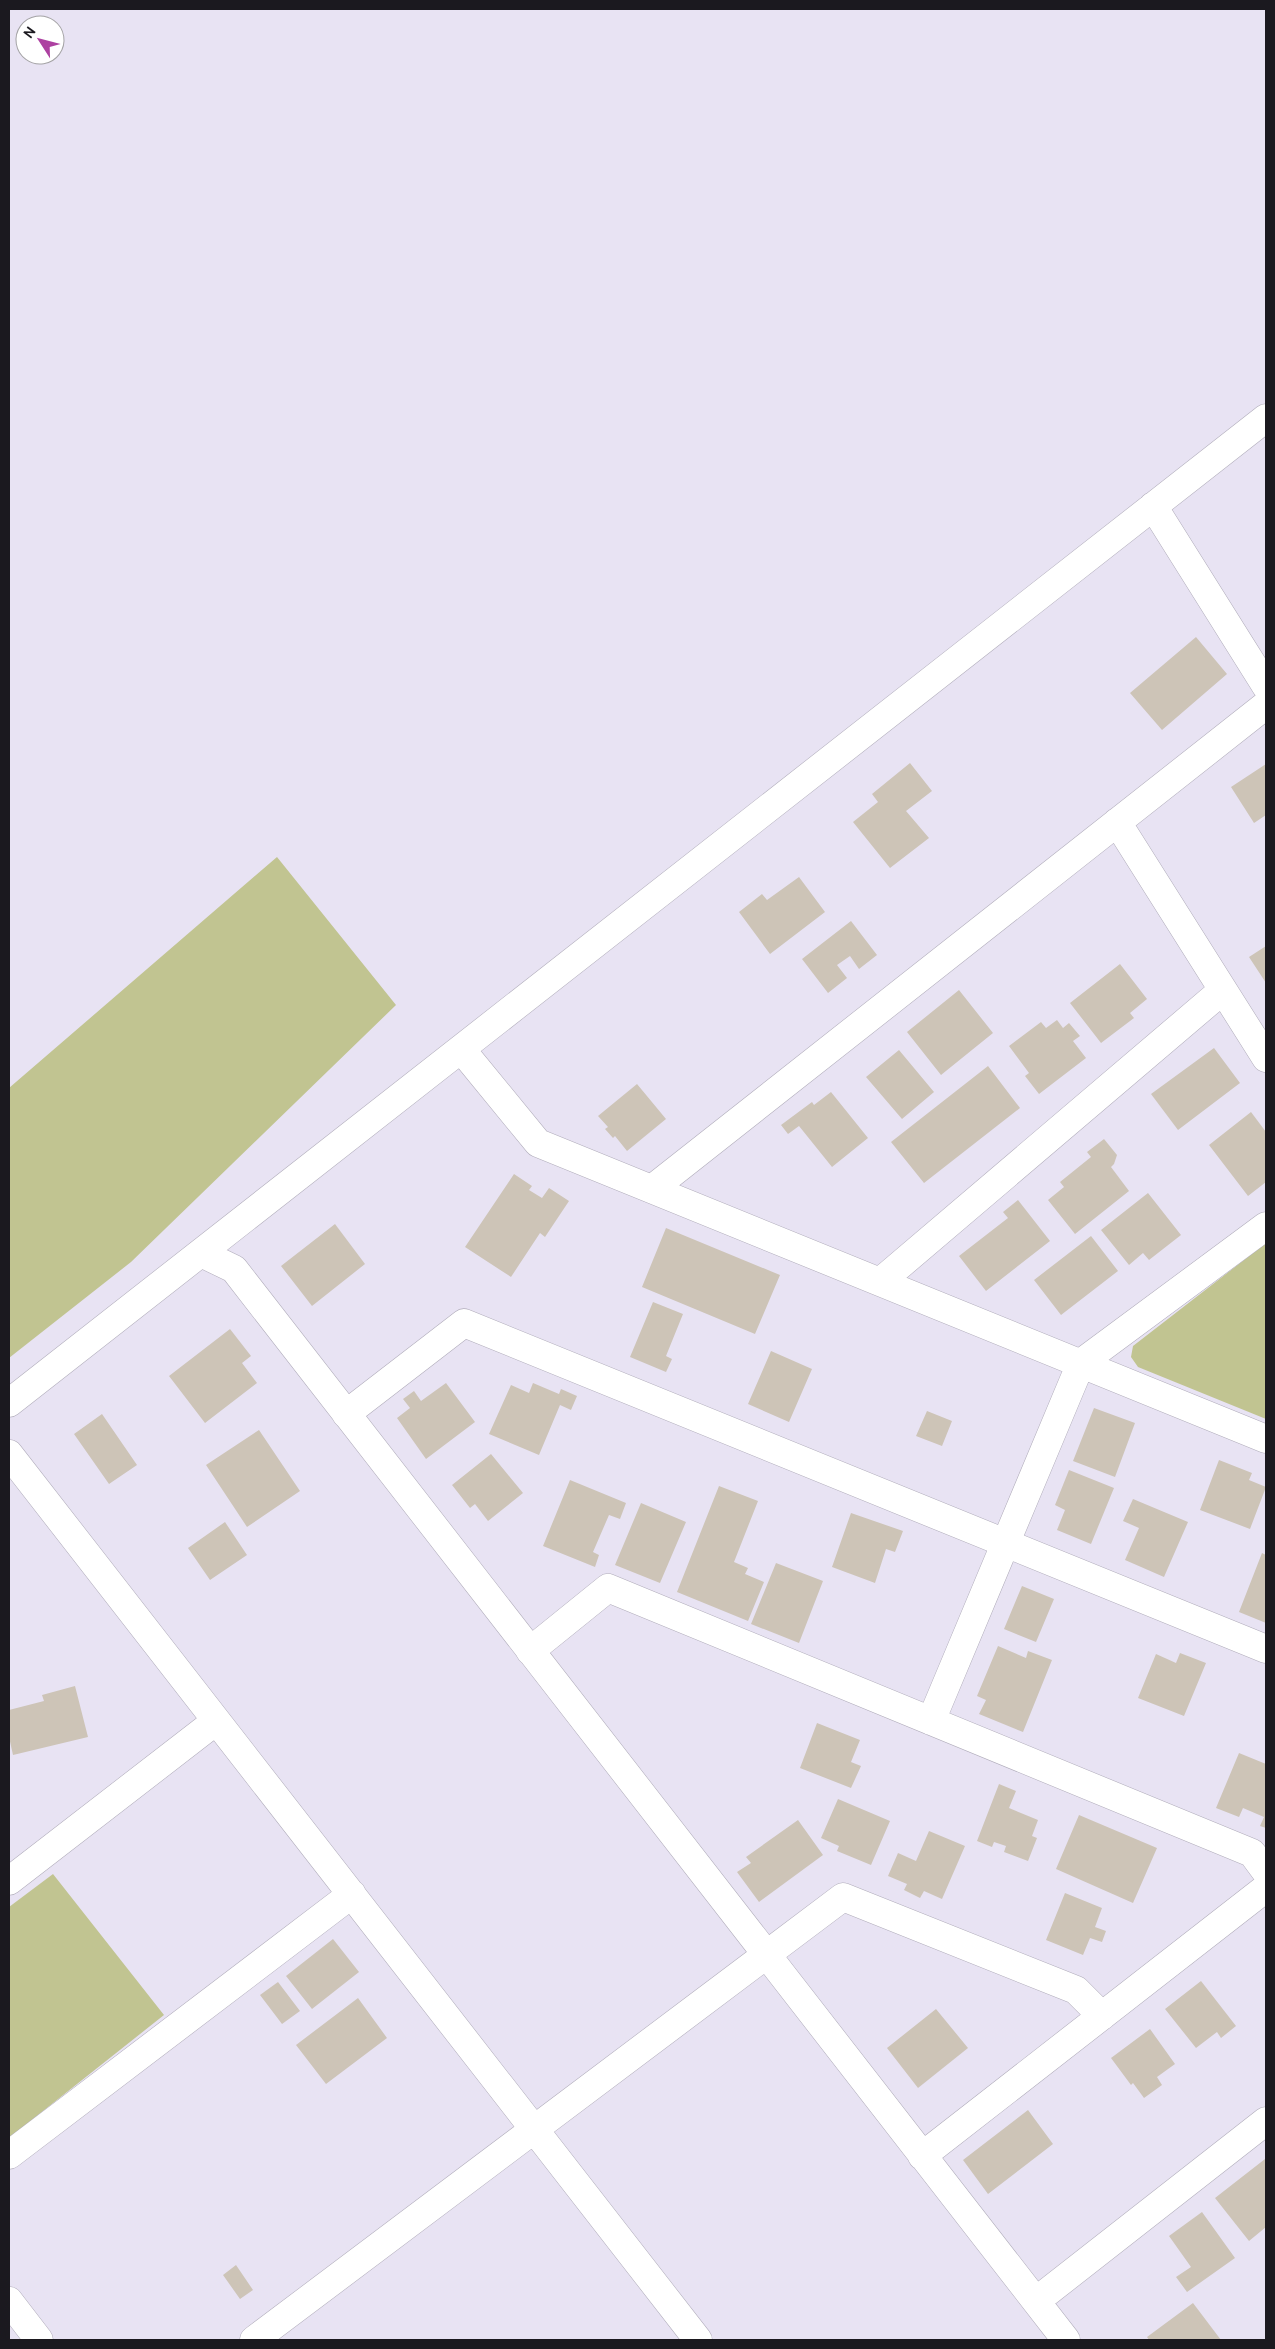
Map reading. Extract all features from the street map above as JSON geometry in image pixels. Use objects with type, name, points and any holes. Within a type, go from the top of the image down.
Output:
[{"type":"street","points":[[9,1403],[1266,418]]},
{"type":"street","points":[[1154,506],[1266,686]]},
{"type":"street","points":[[652,1189],[1266,704]]},
{"type":"street","points":[[1117,822],[1266,1058]]},
{"type":"street","points":[[880,1282],[1223,990]]},
{"type":"street","points":[[461,1049],[538,1143],[1266,1439]]},
{"type":"street","points":[[931,1721],[1081,1363],[1266,1226]]},
{"type":"street","points":[[201,1253],[234,1269],[1066,2340]]},
{"type":"street","points":[[346,1414],[464,1323],[1266,1650]]},
{"type":"street","points":[[9,1454],[698,2340]]},
{"type":"street","points":[[530,1650],[608,1588],[1252,1853],[1266,1872]]},
{"type":"street","points":[[9,1881],[216,1721]]},
{"type":"street","points":[[922,2156],[1266,1888]]},
{"type":"street","points":[[9,2154],[352,1894]]},
{"type":"street","points":[[254,2340],[842,1897],[1076,1990],[1102,2016]]},
{"type":"street","points":[[1036,2301],[1266,2122]]},
{"type":"street","points":[[9,2301],[39,2340]]},
{"type":"green space","points":[[277,857],[396,1005],[131,1262],[9,1358],[9,1088]]},
{"type":"green space","points":[[1266,1243],[1266,1419],[1138,1367],[1131,1357],[1133,1346]]},
{"type":"green space","points":[[53,1874],[164,2015],[9,2138],[9,1907]]},
{"type":"building","points":[[1196,637],[1227,674],[1162,730],[1130,693]]},
{"type":"building","points":[[910,763],[932,791],[906,811],[929,838],[890,868],[853,822],[878,802],[872,794]]},
{"type":"building","points":[[1266,764],[1266,815],[1254,823],[1231,787]]},
{"type":"building","points":[[799,877],[825,912],[770,954],[739,912],[762,894],[767,900]]},
{"type":"building","points":[[851,921],[877,955],[859,969],[850,956],[837,965],[847,978],[828,993],[802,959]]},
{"type":"building","points":[[1266,946],[1266,983],[1249,957]]},
{"type":"building","points":[[1120,964],[1147,999],[1130,1013],[1134,1018],[1101,1043],[1070,1003]]},
{"type":"building","points":[[959,990],[993,1033],[941,1075],[907,1032]]},
{"type":"building","points":[[1057,1020],[1063,1028],[1069,1023],[1080,1036],[1073,1041],[1086,1058],[1039,1094],[1025,1076],[1029,1073],[1009,1046],[1041,1022],[1046,1028]]},
{"type":"building","points":[[1214,1048],[1240,1083],[1178,1130],[1151,1094]]},
{"type":"building","points":[[899,1050],[934,1092],[902,1119],[866,1077]]},
{"type":"building","points":[[988,1066],[1020,1108],[924,1183],[891,1142]]},
{"type":"building","points":[[637,1084],[666,1119],[627,1151],[615,1136],[613,1138],[605,1129],[608,1127],[598,1116]]},
{"type":"building","points":[[831,1092],[868,1138],[832,1167],[799,1126],[788,1134],[781,1125],[812,1102],[814,1105]]},
{"type":"building","points":[[1251,1112],[1266,1132],[1266,1182],[1248,1196],[1209,1145]]},
{"type":"building","points":[[1104,1139],[1117,1155],[1111,1167],[1129,1191],[1075,1234],[1048,1200],[1064,1187],[1060,1182],[1091,1157],[1087,1152]]},
{"type":"building","points":[[514,1174],[532,1186],[529,1190],[542,1198],[549,1188],[569,1201],[545,1237],[540,1233],[511,1277],[465,1247]]},
{"type":"building","points":[[1148,1193],[1181,1235],[1149,1260],[1143,1253],[1129,1265],[1101,1230]]},
{"type":"building","points":[[1018,1200],[1050,1241],[986,1291],[959,1256],[1008,1218],[1003,1212]]},
{"type":"building","points":[[335,1224],[365,1264],[312,1306],[281,1266]]},
{"type":"building","points":[[666,1228],[780,1275],[755,1334],[642,1287]]},
{"type":"building","points":[[1091,1236],[1118,1271],[1061,1315],[1034,1280]]},
{"type":"building","points":[[653,1302],[683,1314],[666,1356],[672,1359],[666,1372],[630,1357]]},
{"type":"building","points":[[230,1329],[251,1356],[242,1363],[257,1383],[205,1423],[169,1376]]},
{"type":"building","points":[[771,1351],[812,1369],[789,1422],[748,1404]]},
{"type":"building","points":[[446,1383],[475,1422],[426,1459],[397,1418],[410,1408],[403,1399],[414,1391],[421,1401]]},
{"type":"building","points":[[533,1383],[559,1394],[561,1389],[577,1396],[571,1410],[560,1405],[539,1455],[489,1434],[511,1385],[529,1393]]},
{"type":"building","points":[[1094,1408],[1135,1423],[1115,1477],[1073,1461]]},
{"type":"building","points":[[927,1411],[952,1421],[942,1446],[916,1436]]},
{"type":"building","points":[[102,1414],[137,1465],[109,1484],[74,1434]]},
{"type":"building","points":[[259,1430],[300,1491],[247,1527],[206,1465]]},
{"type":"building","points":[[491,1454],[523,1493],[488,1521],[475,1504],[470,1508],[452,1485]]},
{"type":"building","points":[[1219,1460],[1252,1473],[1249,1480],[1266,1487],[1250,1529],[1200,1510]]},
{"type":"building","points":[[1069,1470],[1114,1488],[1091,1544],[1057,1530],[1065,1510],[1055,1505]]},
{"type":"building","points":[[570,1480],[626,1503],[620,1519],[609,1515],[593,1552],[599,1555],[595,1567],[543,1546]]},
{"type":"building","points":[[719,1486],[758,1501],[734,1562],[748,1568],[745,1574],[764,1582],[748,1621],[677,1592]]},
{"type":"building","points":[[1133,1499],[1188,1522],[1164,1577],[1125,1560],[1139,1528],[1123,1521]]},
{"type":"building","points":[[641,1503],[686,1522],[660,1583],[615,1565]]},
{"type":"building","points":[[851,1513],[903,1531],[895,1552],[886,1549],[875,1583],[832,1567]]},
{"type":"building","points":[[225,1522],[247,1555],[210,1580],[188,1548]]},
{"type":"building","points":[[1262,1553],[1266,1555],[1266,1623],[1239,1612]]},
{"type":"building","points":[[776,1563],[823,1581],[799,1643],[751,1624]]},
{"type":"building","points":[[1022,1586],[1054,1599],[1036,1642],[1004,1629]]},
{"type":"building","points":[[998,1646],[1026,1658],[1028,1651],[1052,1660],[1023,1732],[979,1714],[986,1700],[977,1696]]},
{"type":"building","points":[[1180,1653],[1206,1663],[1184,1716],[1138,1698],[1156,1654],[1176,1663]]},
{"type":"building","points":[[75,1686],[88,1737],[13,1755],[9,1737],[9,1710],[44,1701],[42,1695]]},
{"type":"building","points":[[817,1723],[860,1740],[851,1762],[861,1766],[851,1788],[800,1768]]},
{"type":"building","points":[[1239,1753],[1266,1764],[1266,1828],[1260,1826],[1264,1817],[1243,1808],[1239,1817],[1216,1808]]},
{"type":"building","points":[[999,1784],[1016,1791],[1009,1808],[1038,1820],[1032,1836],[1037,1838],[1028,1861],[1004,1852],[1006,1846],[994,1842],[992,1847],[977,1841]]},
{"type":"building","points":[[838,1799],[890,1821],[871,1865],[837,1851],[839,1846],[821,1838]]},
{"type":"building","points":[[1079,1815],[1157,1848],[1133,1903],[1056,1869]]},
{"type":"building","points":[[798,1820],[823,1855],[759,1902],[737,1872],[751,1863],[746,1857]]},
{"type":"building","points":[[929,1831],[965,1846],[942,1899],[924,1891],[920,1898],[904,1890],[907,1884],[888,1876],[898,1853],[916,1861]]},
{"type":"building","points":[[1065,1893],[1102,1908],[1095,1927],[1106,1931],[1102,1942],[1090,1938],[1083,1955],[1046,1940]]},
{"type":"building","points":[[333,1939],[359,1972],[312,2009],[286,1976]]},
{"type":"building","points":[[1201,1981],[1236,2026],[1221,2038],[1217,2032],[1196,2048],[1165,2009]]},
{"type":"building","points":[[278,1982],[300,2011],[282,2024],[260,1995]]},
{"type":"building","points":[[358,1998],[387,2038],[326,2084],[296,2045]]},
{"type":"building","points":[[936,2009],[968,2048],[918,2088],[887,2048]]},
{"type":"building","points":[[1150,2029],[1175,2064],[1157,2077],[1162,2085],[1144,2098],[1133,2083],[1131,2085],[1111,2058]]},
{"type":"building","points":[[1028,2110],[1053,2144],[988,2194],[963,2160]]},
{"type":"building","points":[[1265,2159],[1266,2227],[1249,2241],[1215,2198]]},
{"type":"building","points":[[1202,2212],[1235,2258],[1187,2292],[1176,2277],[1191,2267],[1169,2236]]},
{"type":"building","points":[[236,2265],[253,2290],[240,2299],[223,2275]]},
{"type":"building","points":[[1193,2303],[1221,2340],[1149,2340],[1147,2337]]}]
